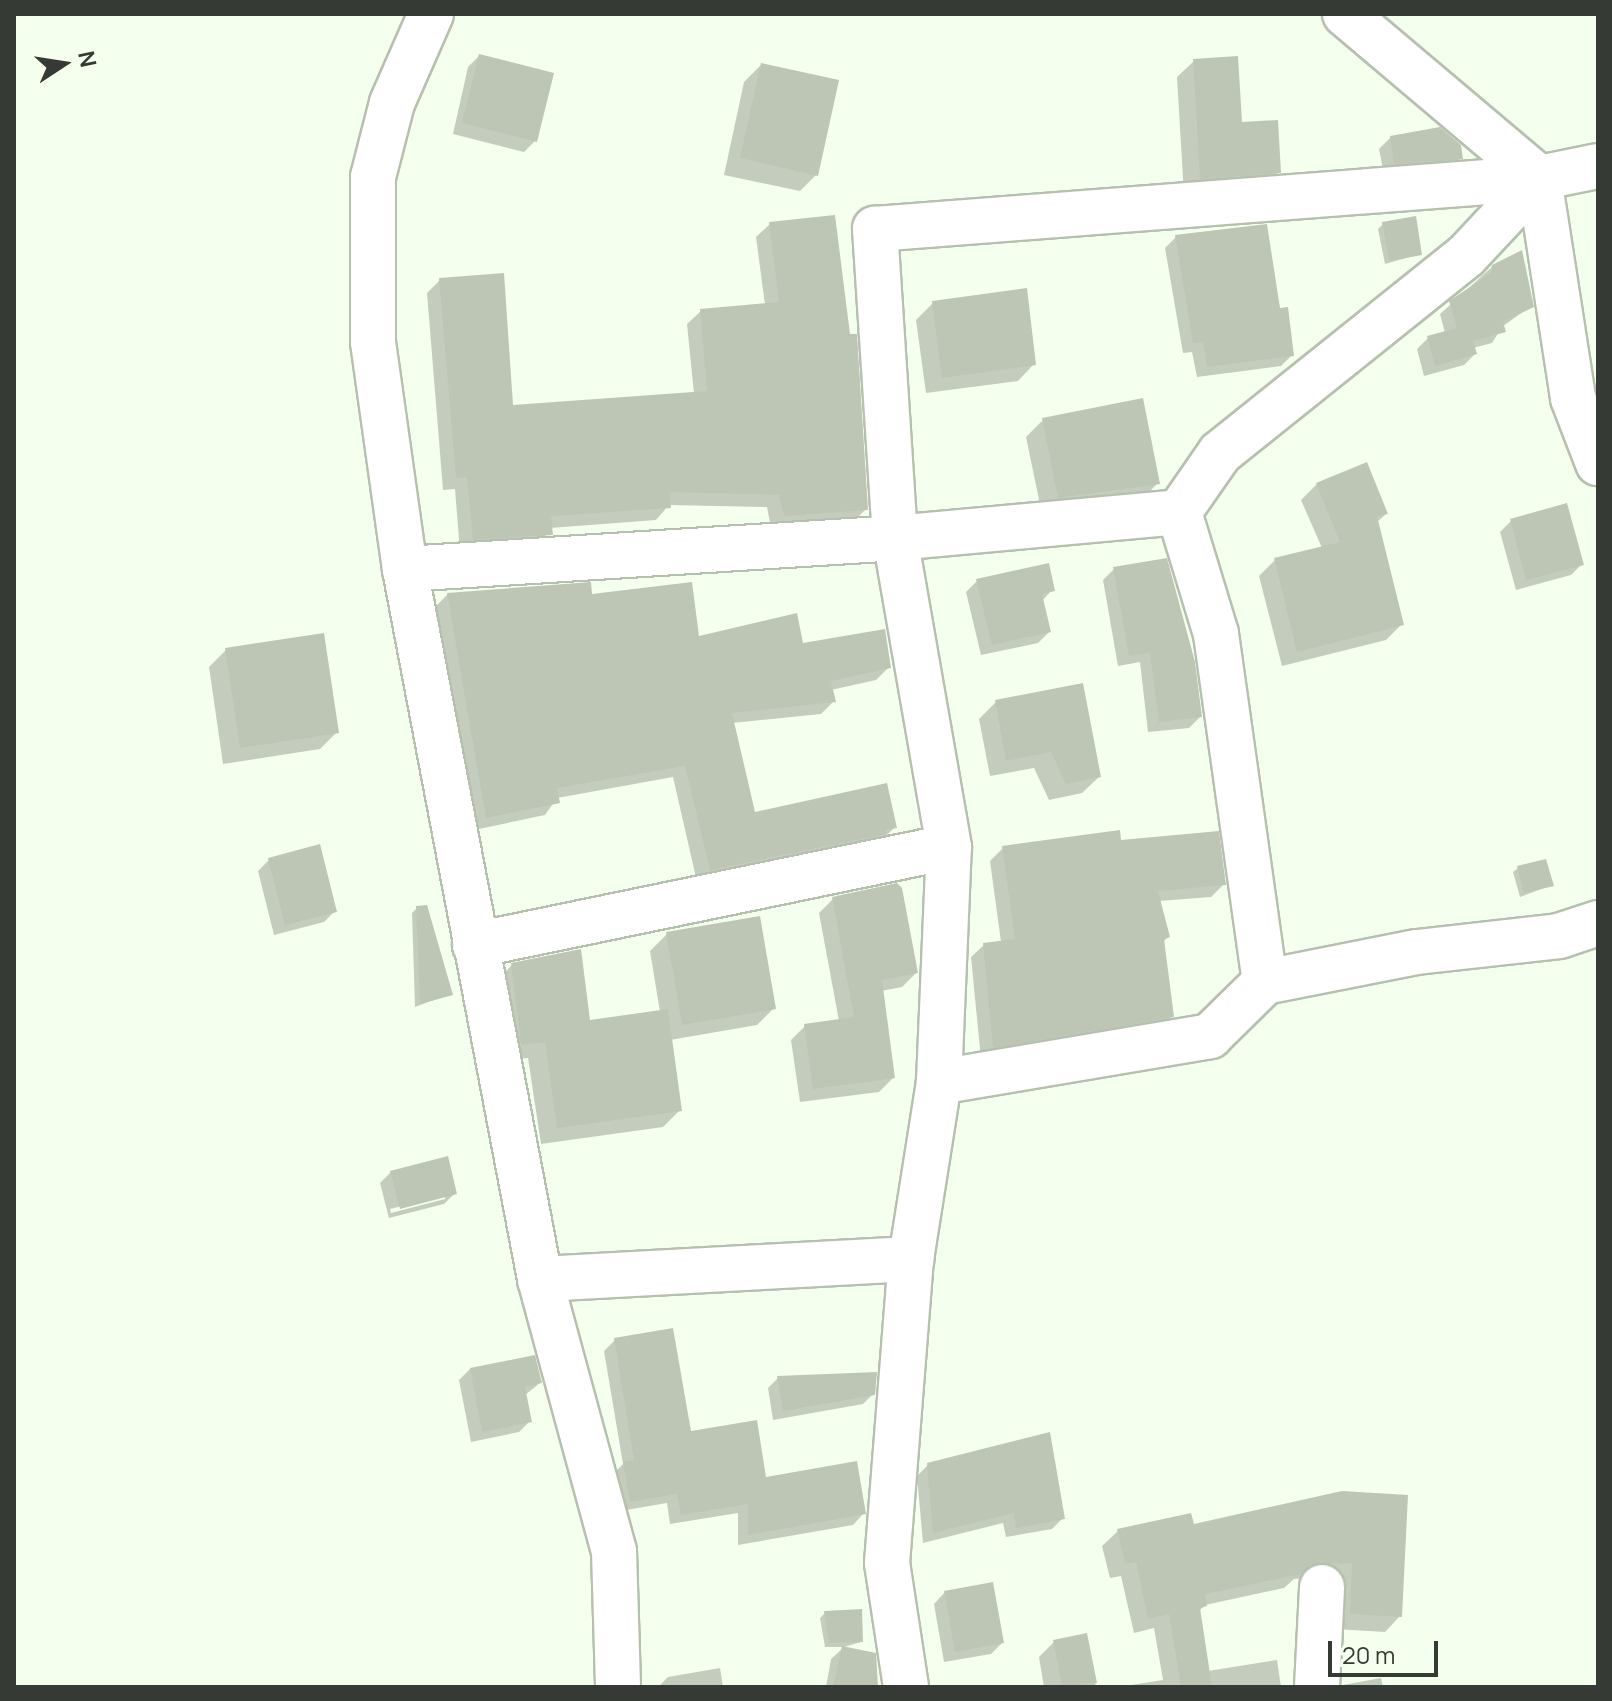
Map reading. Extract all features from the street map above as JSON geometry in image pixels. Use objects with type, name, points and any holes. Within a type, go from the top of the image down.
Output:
[{"type":"street","points":[[431,14],[392,103],[373,177],[373,342],[405,569],[540,1279],[614,1551],[618,1687]]},
{"type":"street","points":[[1345,14],[1539,178],[1573,398],[1598,463]]},
{"type":"street","points":[[906,1687],[887,1563],[911,1259],[939,1082],[949,847],[895,538],[875,229],[1539,178],[1598,166]]},
{"type":"street","points":[[405,569],[895,538],[1179,512],[1220,453],[1466,256],[1539,178]]},
{"type":"street","points":[[1179,512],[1216,634],[1265,982]]},
{"type":"street","points":[[475,945],[949,847]]},
{"type":"street","points":[[939,1082],[1210,1036],[1265,982],[1417,952],[1559,936],[1598,923]]},
{"type":"street","points":[[540,1279],[911,1259]]},
{"type":"street","points":[[1317,1687],[1322,1587]]},
{"type":"building","points":[[479,54],[554,73],[537,142],[462,123]]},
{"type":"building","points":[[1238,56],[1242,122],[1278,120],[1281,173],[1200,179],[1193,59]]},
{"type":"building","points":[[761,63],[839,80],[818,176],[740,158]]},
{"type":"building","points":[[1440,127],[1461,145],[1463,159],[1394,164],[1390,136]]},
{"type":"building","points":[[835,215],[850,334],[857,334],[868,510],[784,516],[779,495],[670,492],[671,508],[551,516],[553,535],[473,540],[467,477],[456,478],[439,278],[504,273],[513,405],[707,391],[700,309],[779,302],[769,222]]},
{"type":"building","points":[[1416,216],[1422,255],[1389,261],[1382,222]]},
{"type":"building","points":[[1267,224],[1280,308],[1288,307],[1294,356],[1207,367],[1203,342],[1193,343],[1175,235]]},
{"type":"building","points":[[1522,250],[1534,307],[1503,322],[1506,332],[1473,341],[1477,354],[1435,366],[1427,336],[1457,328],[1449,301],[1491,273],[1492,265]]},
{"type":"building","points":[[1027,288],[1036,365],[942,378],[932,301]]},
{"type":"building","points":[[1143,398],[1160,484],[1058,498],[1042,418]]},
{"type":"building","points":[[1367,462],[1388,514],[1377,516],[1404,625],[1297,652],[1274,558],[1340,542],[1316,483]]},
{"type":"building","points":[[1567,503],[1584,565],[1526,580],[1510,519]]},
{"type":"building","points":[[1167,558],[1195,662],[1202,717],[1159,722],[1150,653],[1129,656],[1113,567]]},
{"type":"building","points":[[1049,563],[1055,591],[1042,594],[1051,632],[992,645],[976,579]]},
{"type":"building","points":[[591,582],[592,594],[692,582],[699,636],[797,613],[803,643],[885,629],[891,668],[831,681],[836,702],[732,713],[755,812],[887,783],[897,828],[886,830],[886,834],[710,870],[685,766],[557,788],[560,803],[486,818],[447,593]]},
{"type":"building","points":[[324,633],[339,733],[240,748],[225,648]]},
{"type":"building","points":[[1083,683],[1101,777],[1066,784],[1051,752],[1006,761],[995,700]]},
{"type":"building","points":[[1120,830],[1121,840],[1219,831],[1226,885],[1158,891],[1170,937],[1164,939],[1174,1017],[993,1048],[983,943],[1015,939],[1002,846]]},
{"type":"building","points":[[320,844],[337,912],[285,925],[268,858]]},
{"type":"building","points":[[1546,859],[1554,886],[1524,893],[1517,866]]},
{"type":"building","points":[[897,883],[902,888],[918,973],[882,980],[895,1078],[813,1089],[804,1024],[854,1017],[832,897]]},
{"type":"building","points":[[427,905],[453,995],[420,1004],[416,906]]},
{"type":"building","points":[[760,916],[776,1009],[682,1025],[666,932]]},
{"type":"building","points":[[581,949],[590,1020],[668,1009],[682,1111],[557,1128],[545,1042],[521,1045],[511,963]]},
{"type":"building","points":[[448,1156],[457,1194],[400,1209],[390,1171]]},
{"type":"building","points":[[673,1328],[691,1431],[757,1420],[766,1477],[857,1461],[866,1514],[748,1535],[748,1504],[681,1515],[677,1494],[630,1502],[623,1462],[634,1460],[614,1338]]},
{"type":"building","points":[[535,1355],[542,1383],[525,1387],[532,1422],[482,1432],[470,1368]]},
{"type":"building","points":[[877,1372],[875,1395],[783,1411],[777,1376]]},
{"type":"building","points":[[1050,1432],[1065,1519],[1016,1528],[1014,1513],[933,1533],[927,1463]]},
{"type":"building","points":[[1342,1491],[1408,1495],[1402,1617],[1350,1614],[1352,1563],[1311,1564],[1301,1574],[1205,1594],[1207,1606],[1200,1608],[1212,1687],[1181,1687],[1169,1614],[1148,1619],[1136,1562],[1125,1564],[1117,1529],[1191,1513],[1194,1524]]},
{"type":"building","points":[[993,1582],[1004,1643],[955,1652],[944,1591]]},
{"type":"building","points":[[862,1609],[863,1642],[829,1643],[824,1611]]},
{"type":"building","points":[[1087,1633],[1097,1683],[1062,1687],[1053,1640]]},
{"type":"building","points":[[842,1646],[876,1653],[878,1687],[833,1687]]}]
